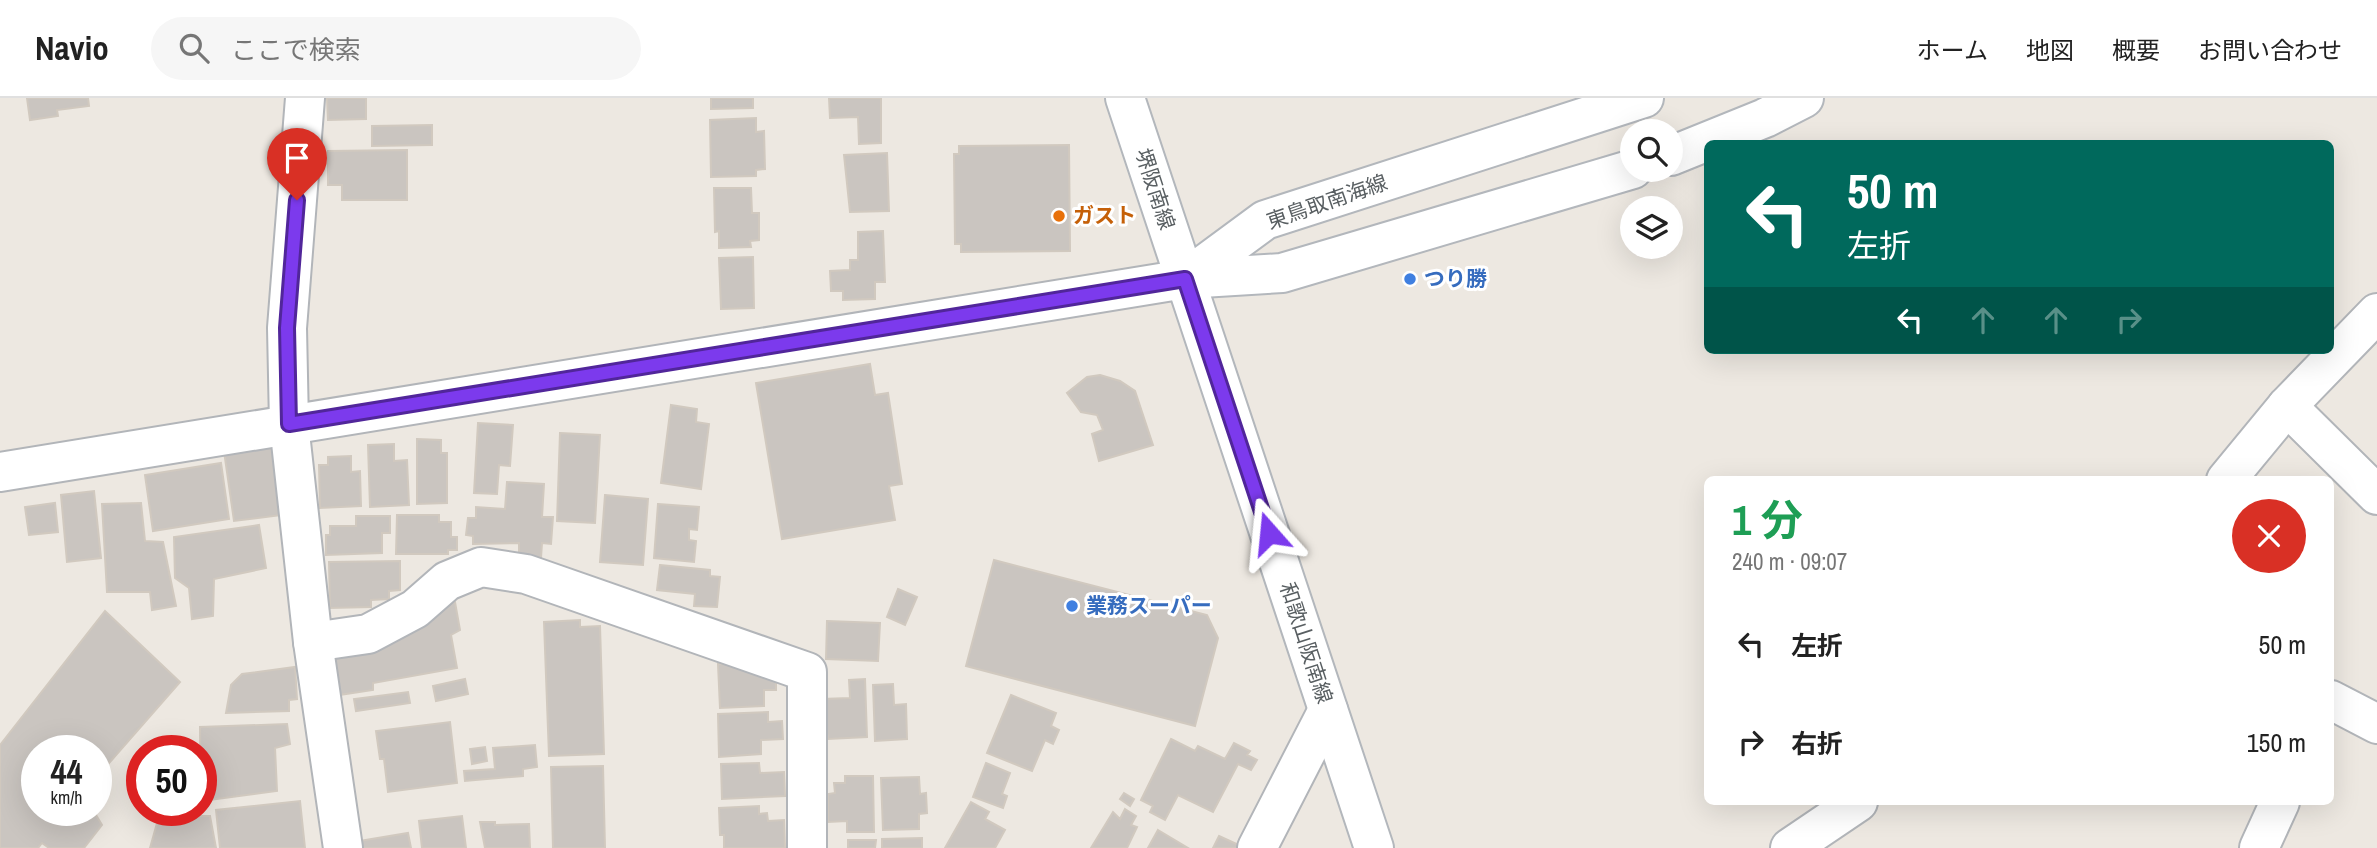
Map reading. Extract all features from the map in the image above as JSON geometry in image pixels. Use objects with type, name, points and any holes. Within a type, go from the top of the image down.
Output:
[{"type":"street","points":[[305,98],[287,328],[289,424],[313,642],[343,848]]},
{"type":"street","name":"堺阪南線","points":[[1125,98],[1185,279]]},
{"type":"street","name":"東鳥取南海線","points":[[1185,279],[1265,220],[1644,98]]},
{"type":"street","points":[[1711,140],[1765,118],[1804,98]]},
{"type":"street","points":[[1683,151],[1704,143]]},
{"type":"street","points":[[0,472],[1185,279],[1282,273],[1620,173]]},
{"type":"street","name":"和歌山阪南線","points":[[1185,279],[1374,848]]},
{"type":"street","points":[[2229,476],[2287,407],[2377,313]]},
{"type":"street","points":[[2287,407],[2377,495]]},
{"type":"street","points":[[313,642],[368,634],[415,609],[447,581],[481,567],[526,574],[807,672],[807,848]]},
{"type":"street","points":[[1257,848],[1328,710]]},
{"type":"street","points":[[2334,710],[2377,724]]},
{"type":"street","points":[[1790,848],[1854,805]]},
{"type":"street","points":[[2259,848],[2279,805]]},
{"type":"building","points":[[27,98],[88,98],[89,106],[57,110],[58,116],[30,120]]},
{"type":"building","points":[[327,98],[366,98],[366,119],[328,120]]},
{"type":"building","points":[[711,98],[753,98],[753,108],[711,109]]},
{"type":"building","points":[[829,98],[881,98],[881,143],[859,144],[858,117],[830,118]]},
{"type":"building","points":[[756,118],[756,132],[764,131],[765,169],[756,170],[756,176],[711,177],[710,120]]},
{"type":"building","points":[[432,125],[432,145],[372,146],[372,126]]},
{"type":"building","points":[[1069,145],[1070,251],[961,252],[961,244],[955,244],[954,154],[959,154],[959,146]]},
{"type":"building","points":[[407,150],[407,200],[342,200],[342,185],[328,185],[328,151]]},
{"type":"building","points":[[887,153],[889,211],[850,212],[844,155]]},
{"type":"building","points":[[714,188],[751,188],[752,213],[759,213],[759,240],[750,241],[751,247],[719,248],[719,231],[715,232]]},
{"type":"building","points":[[883,231],[885,282],[875,282],[875,299],[843,300],[843,291],[831,291],[830,271],[850,270],[850,260],[858,260],[858,232]]},
{"type":"building","points":[[753,257],[754,308],[721,309],[719,258]]},
{"type":"building","points":[[870,364],[875,395],[888,393],[902,484],[889,486],[895,520],[782,539],[756,383]]},
{"type":"building","points":[[1100,375],[1120,381],[1135,391],[1153,445],[1099,461],[1092,434],[1103,430],[1097,415],[1081,412],[1067,393],[1087,377]]},
{"type":"building","points":[[671,405],[697,409],[696,422],[709,424],[701,489],[661,483]]},
{"type":"building","points":[[478,423],[513,425],[510,466],[499,465],[497,494],[474,493]]},
{"type":"building","points":[[560,433],[600,435],[595,523],[557,521]]},
{"type":"building","points":[[417,439],[441,440],[441,453],[447,453],[447,503],[417,504]]},
{"type":"building","points":[[394,444],[394,461],[407,460],[409,505],[370,507],[368,445]]},
{"type":"building","points":[[273,445],[282,515],[234,521],[224,451]]},
{"type":"building","points":[[351,456],[351,472],[360,471],[361,506],[320,508],[319,465],[328,465],[328,457]]},
{"type":"building","points":[[221,463],[229,519],[153,531],[145,475]]},
{"type":"building","points":[[507,482],[544,484],[542,517],[553,517],[551,544],[542,543],[541,558],[519,553],[519,543],[473,544],[473,536],[466,535],[468,518],[476,518],[476,507],[505,509]]},
{"type":"building","points":[[94,491],[101,558],[67,562],[61,495]]},
{"type":"building","points":[[605,495],[648,499],[643,565],[600,562]]},
{"type":"building","points":[[55,503],[58,532],[29,535],[25,507]]},
{"type":"building","points":[[141,503],[145,541],[163,542],[176,606],[152,610],[150,592],[107,592],[102,504]]},
{"type":"building","points":[[658,504],[699,507],[697,530],[689,529],[689,540],[696,541],[694,562],[654,558]]},
{"type":"building","points":[[397,515],[439,515],[439,522],[451,522],[451,537],[457,537],[457,550],[448,550],[448,554],[396,554]]},
{"type":"building","points":[[356,516],[390,516],[390,533],[382,533],[382,553],[326,555],[326,535],[330,535],[330,526],[356,526]]},
{"type":"building","points":[[259,525],[266,568],[214,579],[213,616],[192,619],[189,588],[175,578],[174,537]]},
{"type":"building","points":[[994,560],[1207,615],[1218,638],[1195,726],[966,666]]},
{"type":"building","points":[[400,561],[400,590],[389,591],[389,599],[371,600],[371,607],[330,608],[329,562]]},
{"type":"building","points":[[660,565],[710,570],[710,576],[720,577],[717,607],[694,606],[695,594],[657,590]]},
{"type":"building","points":[[898,589],[917,597],[905,625],[887,617]]},
{"type":"building","points":[[442,599],[455,602],[460,630],[451,635],[457,668],[373,683],[373,690],[339,695],[333,653]]},
{"type":"building","points":[[105,611],[180,682],[134,735],[126,735],[126,744],[112,760],[112,735],[21,735],[21,826],[101,826],[84,848],[49,848],[42,843],[38,848],[0,848],[0,745]]},
{"type":"building","points":[[580,620],[580,627],[600,626],[604,754],[549,756],[544,622]]},
{"type":"building","points":[[827,621],[880,623],[878,661],[826,659]]},
{"type":"building","points":[[718,664],[740,664],[740,669],[763,668],[776,672],[776,690],[764,690],[764,706],[720,708]]},
{"type":"building","points":[[295,667],[297,699],[289,700],[289,711],[226,713],[231,685],[242,674]]},
{"type":"building","points":[[465,679],[468,694],[436,701],[433,686]]},
{"type":"building","points":[[865,679],[867,737],[828,739],[822,699],[850,698],[849,680]]},
{"type":"building","points":[[893,684],[894,705],[906,704],[907,739],[875,741],[873,685]]},
{"type":"building","points":[[408,692],[410,703],[356,711],[354,699]]},
{"type":"building","points":[[1011,695],[1056,713],[1051,726],[1059,730],[1053,744],[1045,740],[1032,771],[987,753]]},
{"type":"building","points":[[768,712],[768,722],[782,721],[783,739],[761,740],[761,754],[719,757],[718,714]]},
{"type":"building","points":[[450,722],[457,783],[388,792],[384,759],[380,759],[376,731]]},
{"type":"building","points":[[287,724],[290,744],[275,748],[277,791],[217,799],[217,735],[200,735],[200,727]]},
{"type":"building","points":[[1171,739],[1195,751],[1198,746],[1225,759],[1234,743],[1250,751],[1247,755],[1257,760],[1251,770],[1238,764],[1213,812],[1178,795],[1165,820],[1150,812],[1153,806],[1141,800]]},
{"type":"building","points":[[535,745],[537,767],[523,769],[523,776],[465,781],[464,771],[495,769],[493,748]]},
{"type":"building","points":[[485,747],[487,761],[472,764],[470,749]]},
{"type":"building","points":[[759,763],[760,773],[784,772],[785,796],[722,799],[721,764]]},
{"type":"building","points":[[986,763],[1010,773],[1002,794],[1007,796],[1003,808],[973,797]]},
{"type":"building","points":[[603,766],[605,848],[553,848],[551,767]]},
{"type":"building","points":[[845,776],[873,776],[874,832],[847,832],[847,821],[828,822],[828,794],[835,793],[834,783],[845,783]]},
{"type":"building","points":[[919,777],[920,794],[926,793],[927,813],[919,814],[919,829],[883,830],[881,778]]},
{"type":"building","points":[[1124,793],[1134,799],[1130,806],[1120,799]]},
{"type":"building","points":[[300,801],[305,848],[220,848],[217,810]]},
{"type":"building","points":[[971,802],[989,812],[985,819],[1005,830],[995,848],[945,848]]},
{"type":"building","points":[[759,806],[759,814],[767,813],[768,821],[784,820],[785,848],[724,848],[724,835],[720,835],[719,808]]},
{"type":"building","points":[[1125,809],[1136,816],[1131,825],[1137,827],[1127,848],[1091,848],[1113,812],[1120,819]]},
{"type":"building","points":[[462,816],[466,848],[422,848],[419,821]]},
{"type":"building","points":[[480,822],[495,822],[495,825],[529,824],[530,848],[485,848]]},
{"type":"building","points":[[156,826],[212,826],[216,848],[150,848]]},
{"type":"building","points":[[1158,830],[1188,848],[1148,848]]},
{"type":"building","points":[[408,833],[411,848],[360,848],[359,841]]},
{"type":"building","points":[[1219,836],[1241,846],[1240,848],[1213,848]]},
{"type":"building","points":[[922,838],[922,848],[882,848],[882,839]]},
{"type":"building","points":[[848,840],[876,840],[875,848],[848,848]]},
{"type":"place","name":"ガスト","points":[[1059,216]]},
{"type":"place","name":"つり勝","points":[[1410,279]]},
{"type":"place","name":"業務スーパー","points":[[1072,606]]},
{"type":"route","points":[[297,200],[287,328],[289,424],[1185,279],[1269,533]]}]
